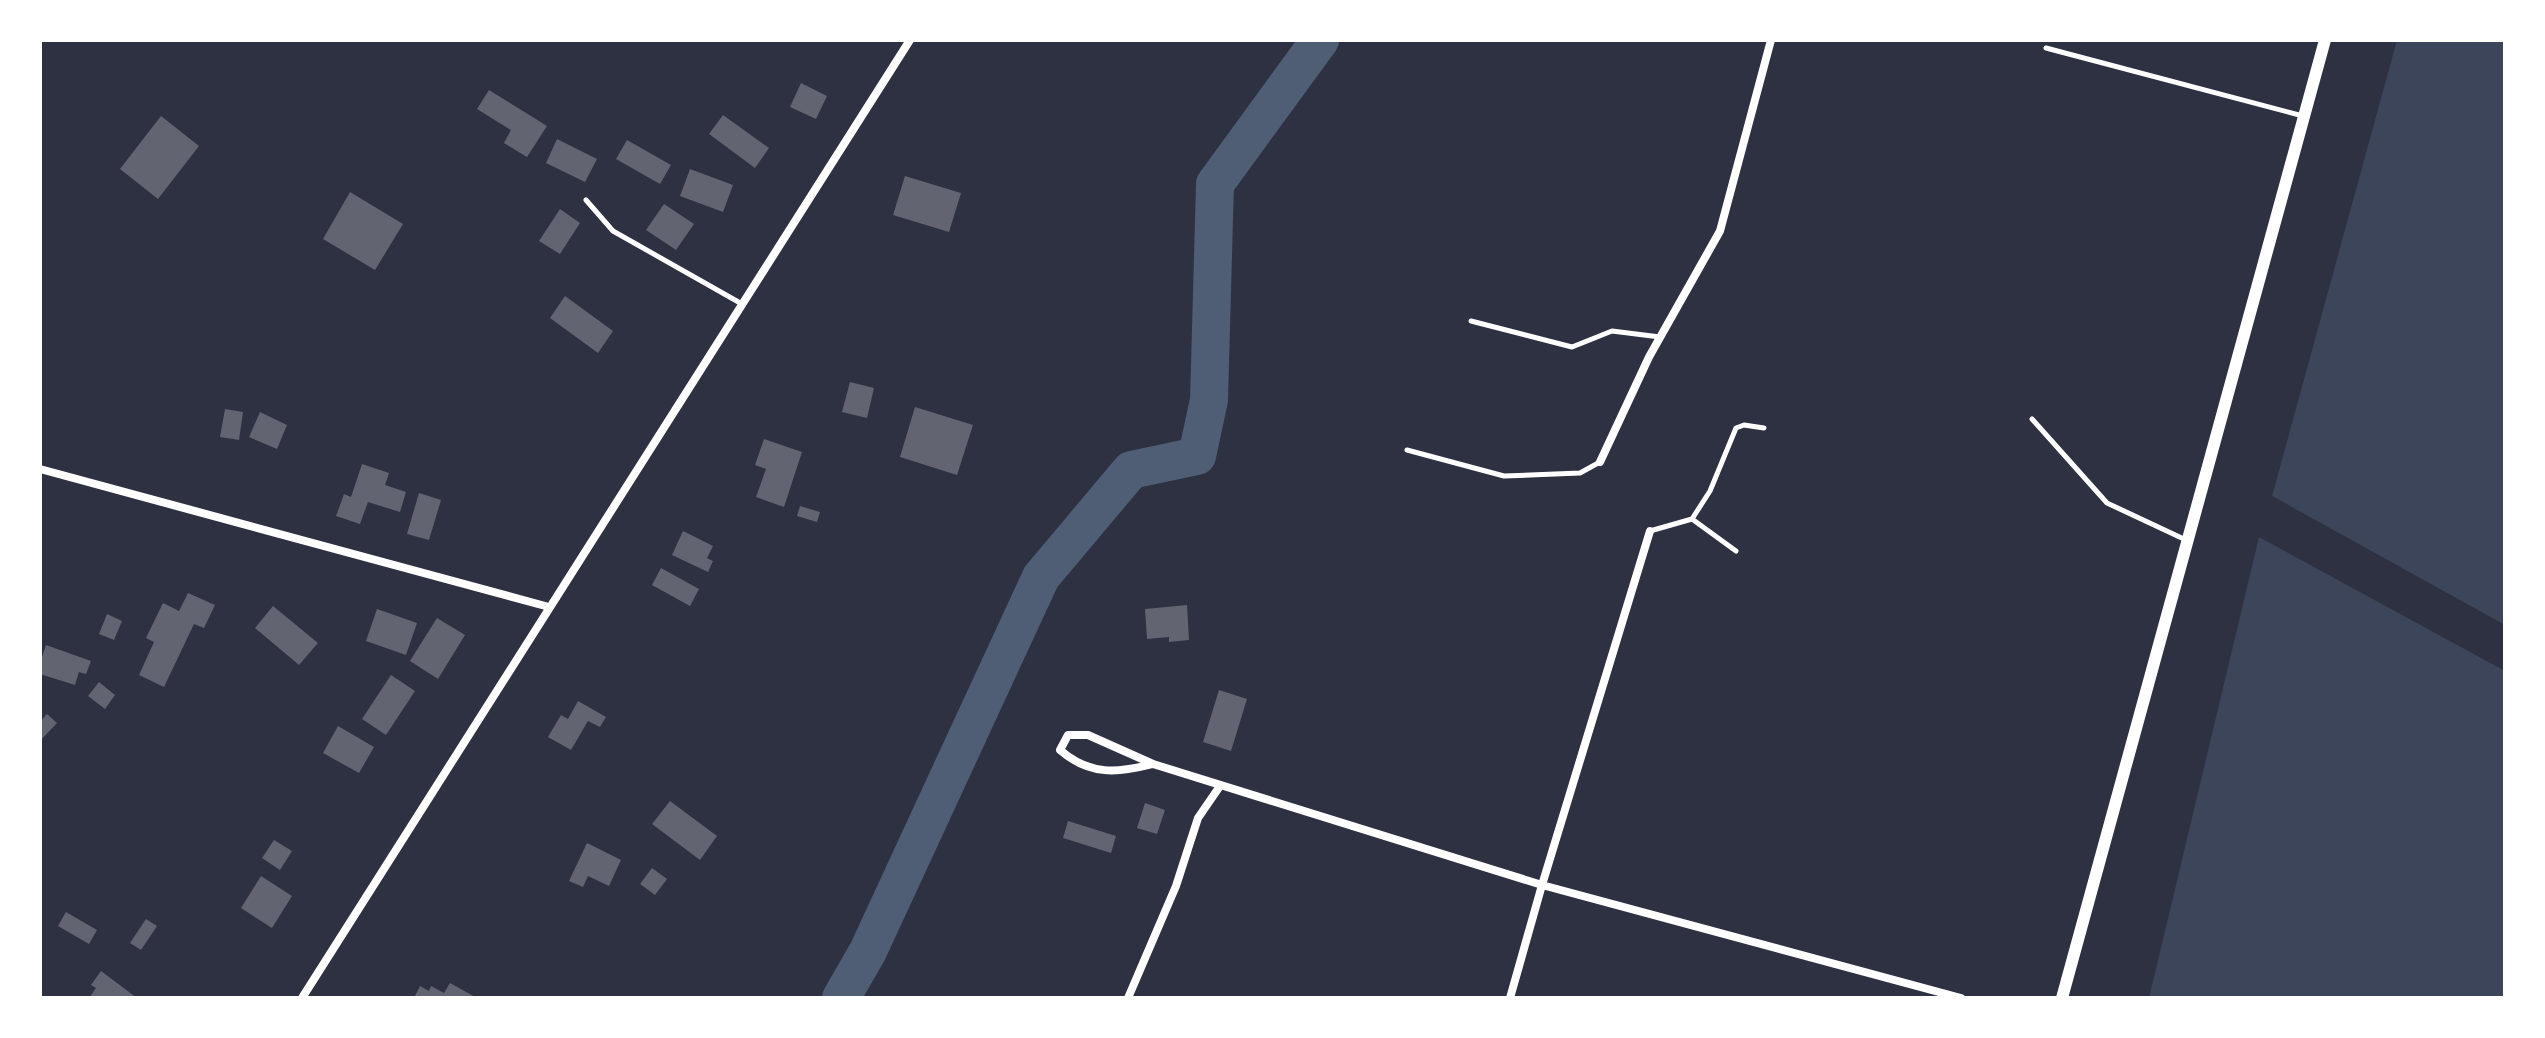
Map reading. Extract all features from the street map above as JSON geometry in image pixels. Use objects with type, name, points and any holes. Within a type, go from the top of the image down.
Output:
[{"type":"street","points":[[302,998],[910,40]]},
{"type":"street","points":[[1600,462],[1661,337],[1720,231],[1771,40]]},
{"type":"street","points":[[2062,998],[2325,40]]},
{"type":"street","points":[[40,469],[549,607]]},
{"type":"street","points":[[1510,998],[1650,531]]},
{"type":"street","points":[[1153,764],[1123,772],[1094,769],[1072,760],[1060,750],[1068,735],[1088,735],[1153,764],[1542,885],[1961,998]]},
{"type":"street","points":[[1128,998],[1176,886],[1198,818],[1220,786]]},
{"type":"lane","points":[[2046,48],[2304,116]]},
{"type":"lane","points":[[586,200],[613,231],[742,304]]},
{"type":"lane","points":[[1471,321],[1572,347],[1612,331],[1661,337]]},
{"type":"lane","points":[[2032,419],[2107,503],[2187,540]]},
{"type":"lane","points":[[1650,531],[1692,519],[1710,491],[1736,428],[1744,425],[1764,428]]},
{"type":"lane","points":[[1407,450],[1504,476],[1580,473],[1600,462]]},
{"type":"lane","points":[[1692,519],[1736,551]]},
{"type":"shaded area","points":[[2397,40],[2505,40],[2505,625],[2272,496]]},
{"type":"shaded area","points":[[2259,537],[2505,671],[2505,998],[2149,998]]},
{"type":"building","points":[[801,83],[827,96],[816,119],[790,107]]},
{"type":"building","points":[[489,90],[547,126],[527,157],[504,143],[511,130],[477,109]]},
{"type":"building","points":[[723,115],[769,148],[755,168],[709,134]]},
{"type":"building","points":[[161,116],[199,146],[158,199],[120,169]]},
{"type":"building","points":[[557,139],[597,159],[585,182],[546,163]]},
{"type":"building","points":[[627,140],[671,165],[660,184],[616,159]]},
{"type":"building","points":[[690,169],[733,185],[723,212],[680,196]]},
{"type":"building","points":[[905,176],[961,193],[949,232],[893,215]]},
{"type":"building","points":[[350,192],[403,224],[375,270],[323,239]]},
{"type":"building","points":[[664,204],[694,224],[676,250],[646,230]]},
{"type":"building","points":[[560,209],[580,223],[560,254],[539,241]]},
{"type":"building","points":[[565,296],[613,331],[598,353],[550,318]]},
{"type":"building","points":[[850,382],[874,388],[867,418],[842,412]]},
{"type":"building","points":[[915,407],[973,425],[957,475],[900,457]]},
{"type":"building","points":[[225,409],[243,412],[239,440],[220,437]]},
{"type":"building","points":[[260,412],[287,425],[277,449],[249,437]]},
{"type":"building","points":[[764,439],[802,452],[784,507],[756,497],[766,469],[755,465]]},
{"type":"building","points":[[362,464],[389,473],[385,485],[406,492],[400,512],[368,502],[360,524],[336,516],[344,494],[351,497]]},
{"type":"building","points":[[419,493],[441,500],[429,540],[407,534]]},
{"type":"building","points":[[800,506],[820,512],[817,522],[797,516]]},
{"type":"building","points":[[683,531],[713,546],[707,558],[713,561],[708,572],[672,555]]},
{"type":"building","points":[[661,568],[699,589],[690,606],[652,585]]},
{"type":"building","points":[[188,593],[215,605],[204,628],[194,624],[164,687],[139,675],[154,642],[146,638],[163,603],[179,611]]},
{"type":"building","points":[[1187,605],[1189,640],[1169,642],[1169,637],[1147,639],[1145,609]]},
{"type":"building","points":[[273,606],[318,643],[299,665],[255,628]]},
{"type":"building","points":[[377,609],[417,623],[406,655],[366,641]]},
{"type":"building","points":[[107,614],[122,621],[114,640],[99,634]]},
{"type":"building","points":[[437,618],[465,635],[438,679],[410,661]]},
{"type":"building","points":[[46,645],[91,661],[86,674],[79,672],[75,685],[40,674]]},
{"type":"building","points":[[391,675],[415,691],[386,735],[362,719]]},
{"type":"building","points":[[99,682],[115,695],[105,709],[88,696]]},
{"type":"building","points":[[1219,690],[1247,699],[1231,751],[1203,742]]},
{"type":"building","points":[[578,701],[606,717],[600,727],[588,721],[571,750],[548,737],[561,715],[568,719]]},
{"type":"building","points":[[47,714],[57,723],[40,741],[40,722]]},
{"type":"building","points":[[338,726],[374,747],[359,773],[323,753]]},
{"type":"building","points":[[670,801],[717,836],[700,860],[652,824]]},
{"type":"building","points":[[1145,803],[1165,810],[1157,834],[1137,828]]},
{"type":"building","points":[[1068,821],[1116,836],[1111,853],[1063,838]]},
{"type":"building","points":[[274,840],[292,851],[280,870],[262,858]]},
{"type":"building","points":[[587,843],[621,860],[609,886],[588,876],[583,887],[569,881]]},
{"type":"building","points":[[652,868],[667,879],[655,895],[640,884]]},
{"type":"building","points":[[261,876],[292,896],[272,928],[241,908]]},
{"type":"building","points":[[66,912],[97,930],[89,944],[58,926]]},
{"type":"building","points":[[146,919],[157,926],[141,950],[130,943]]},
{"type":"building","points":[[101,971],[137,998],[89,998],[96,988],[91,985]]},
{"type":"building","points":[[450,983],[477,998],[414,998],[420,986],[429,991],[431,986],[444,993]]},
{"type":"waterway","points":[[841,998],[868,951],[1041,577],[1131,470],[1197,456],[1209,400],[1215,184],[1320,40]]}]
